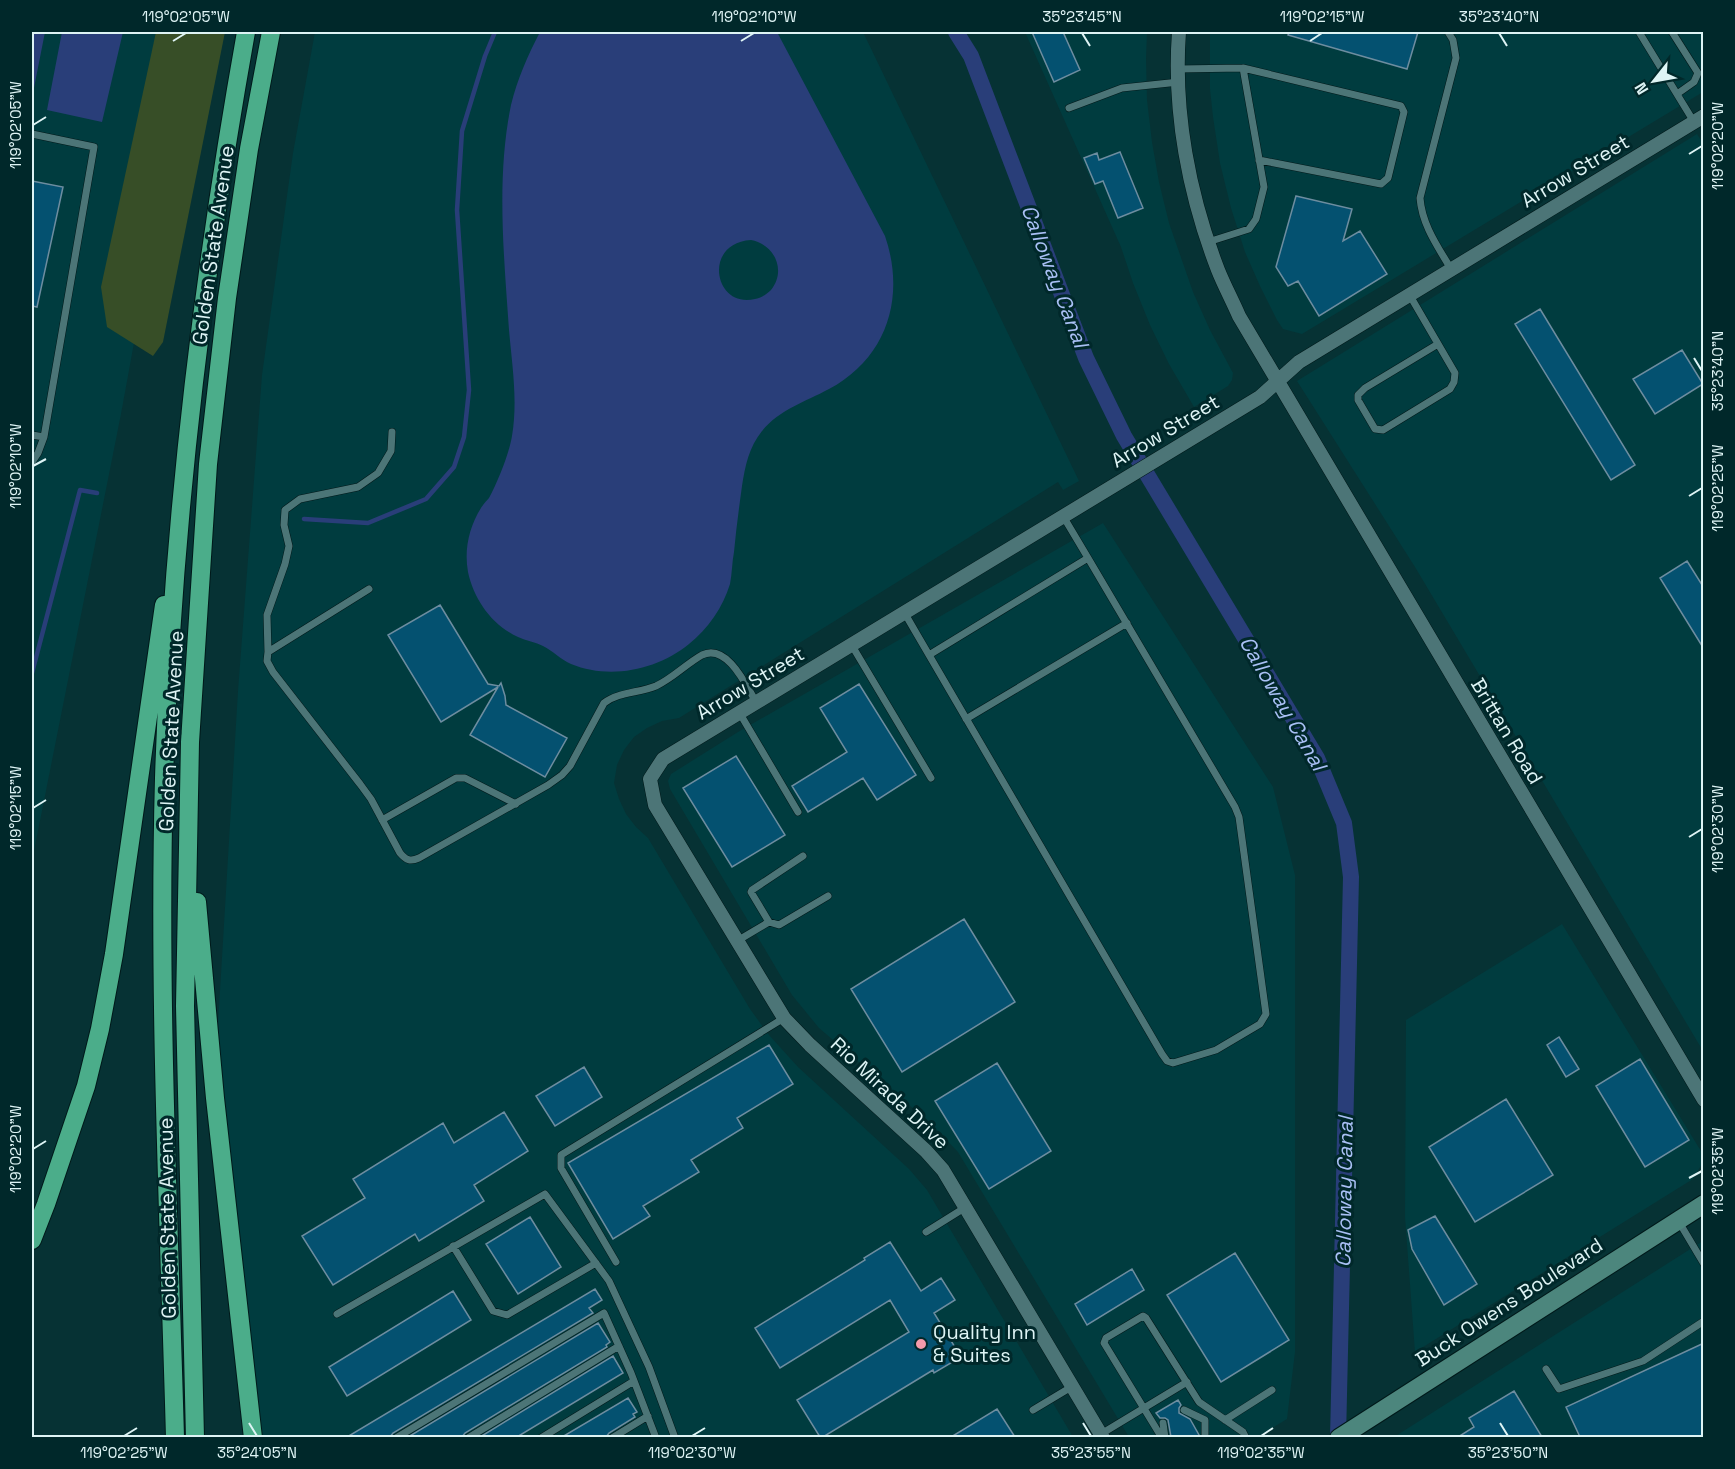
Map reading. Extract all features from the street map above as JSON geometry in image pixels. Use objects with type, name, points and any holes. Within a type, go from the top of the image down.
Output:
[{"type":"highway","name":"Golden State Avenue","points":[[175,1437],[164,1050],[164,780],[168,682],[190,414],[213,228],[246,32]]},
{"type":"highway","name":"Golden State Avenue","points":[[195,1437],[185,1006],[190,742],[208,464],[228,286],[249,149],[271,32]]},
{"type":"highway","points":[[32,1240],[86,1086],[100,1029],[114,954],[161,616],[180,526]]},
{"type":"highway","points":[[189,814],[215,1098],[253,1437]]},
{"type":"main road","name":"Buck Owens Boulevard","points":[[1339,1437],[1704,1204]]},
{"type":"street","name":"Brittan Road","points":[[1179,32],[1178,75],[1182,128],[1190,176],[1208,242],[1239,316],[1704,1100]]},
{"type":"street","name":"Arrow Street","points":[[650,779],[663,759],[1260,397],[1299,362],[1699,119]]},
{"type":"street","name":"Rio Mirada Drive","points":[[650,779],[655,805],[784,1018],[810,1045],[926,1151],[943,1170],[1102,1436]]},
{"type":"lane","points":[[1448,32],[1453,40],[1456,58],[1420,198],[1421,211],[1427,228],[1451,269]]},
{"type":"lane","points":[[1639,32],[1677,94],[1699,119]]},
{"type":"lane","points":[[1672,32],[1698,73],[1694,82],[1677,94]]},
{"type":"lane","points":[[1208,242],[1249,229],[1256,219],[1264,187],[1243,68]]},
{"type":"lane","points":[[1069,108],[1122,88],[1178,75],[1243,68],[1401,106],[1404,112],[1389,178],[1381,184],[1259,160]]},
{"type":"lane","points":[[32,134],[94,147],[44,437],[32,462]]},
{"type":"lane","points":[[1410,294],[1455,373],[1454,382],[1450,389],[1383,430],[1376,429],[1358,400],[1358,395],[1365,388],[1438,344]]},
{"type":"lane","points":[[392,432],[391,451],[378,473],[358,487],[300,499],[285,510],[284,525],[289,546],[267,615],[267,661],[273,672],[360,784],[405,859],[412,861],[419,858],[548,785],[570,766],[604,703],[610,698],[659,685],[702,655],[711,652],[720,654],[729,661],[756,702]]},
{"type":"lane","points":[[32,435],[44,437]]},
{"type":"lane","points":[[904,612],[1167,1060],[1173,1063],[1216,1050],[1260,1024],[1266,1014],[1239,817],[1063,516]]},
{"type":"lane","points":[[929,655],[1088,558]]},
{"type":"lane","points":[[268,652],[369,589]]},
{"type":"lane","points":[[966,719],[1126,623]]},
{"type":"lane","points":[[851,644],[931,778]]},
{"type":"lane","points":[[739,712],[798,812]]},
{"type":"lane","points":[[382,820],[456,778],[465,778],[516,804]]},
{"type":"lane","points":[[803,856],[752,890],[751,892],[769,922],[779,925],[828,896]]},
{"type":"lane","points":[[737,941],[769,922]]},
{"type":"lane","points":[[616,1262],[561,1168],[561,1155],[784,1018]]},
{"type":"lane","points":[[337,1314],[545,1194],[609,1281],[650,1367],[675,1437]]},
{"type":"lane","points":[[926,1232],[966,1207]]},
{"type":"lane","points":[[1677,1221],[1704,1264]]},
{"type":"lane","points":[[453,1246],[493,1311],[507,1315],[596,1263]]},
{"type":"lane","points":[[396,1437],[604,1313],[656,1437]]},
{"type":"lane","points":[[1163,1437],[1104,1343],[1106,1338],[1143,1316],[1199,1402],[1243,1432],[1245,1437]]},
{"type":"lane","points":[[1546,1369],[1559,1389],[1643,1361],[1704,1321]]},
{"type":"lane","points":[[468,1437],[619,1346]]},
{"type":"lane","points":[[541,1437],[634,1381]]},
{"type":"lane","points":[[1102,1436],[1186,1382]]},
{"type":"lane","points":[[1033,1410],[1073,1386]]},
{"type":"lane","points":[[1225,1420],[1272,1390]]},
{"type":"lane","points":[[1184,1410],[1205,1420]]},
{"type":"lane","points":[[1205,1420],[1216,1413]]},
{"type":"lane","points":[[612,1437],[648,1416]]},
{"type":"lane","points":[[1205,1420],[1205,1437]]},
{"type":"lane","points":[[1163,1423],[1163,1437]]},
{"type":"shaded area","points":[[32,32],[191,32],[121,414],[32,861]]},
{"type":"shaded area","points":[[315,32],[863,32],[1079,481],[1063,490],[1058,482],[679,718],[662,721],[647,728],[634,737],[624,750],[617,765],[614,783],[626,814],[648,838],[750,1009],[769,1035],[798,1067],[909,1169],[927,1190],[1073,1437],[257,1437],[245,1307],[203,1064],[218,1024],[238,691],[262,375],[293,153]]},
{"type":"shaded area","points":[[1025,32],[1147,32],[1147,100],[1159,182],[1169,223],[1193,292],[1233,373],[1228,386],[1194,407],[1150,325],[1121,247]]},
{"type":"shaded area","points":[[1210,32],[1703,32],[1703,92],[1302,334],[1283,329],[1277,320],[1245,252],[1231,208],[1220,163],[1213,117],[1210,89]]},
{"type":"shaded area","points":[[1697,134],[1704,145],[1703,1051],[1415,567],[1297,381]]},
{"type":"shaded area","points":[[1103,523],[1273,787],[1295,875],[1295,1352],[1287,1419],[1257,1437],[1129,1437],[958,1152],[930,1123],[819,1028],[792,995],[670,789],[668,781],[671,774],[738,732]]},
{"type":"shaded area","points":[[1562,924],[1704,1156],[1703,1162],[1693,1179],[1415,1352],[1405,1217],[1406,1020]]},
{"type":"shaded area","points":[[1703,1241],[1703,1437],[1394,1437]]},
{"type":"green space","points":[[156,32],[225,32],[163,342],[153,356],[107,327],[101,287]]},
{"type":"water","points":[[32,32],[45,32],[32,98]]},
{"type":"water","points":[[62,32],[123,32],[102,122],[47,110]]},
{"type":"water","points":[[540,32],[777,32],[885,236],[891,259],[892,303],[887,324],[878,343],[865,361],[849,376],[829,389],[777,417],[762,431],[754,444],[748,457],[743,479],[730,584],[719,609],[702,632],[689,644],[663,660],[633,670],[617,672],[586,669],[571,664],[550,650],[509,632],[485,611],[468,572],[467,547],[471,531],[503,467],[511,443],[514,423],[514,383],[503,246],[502,189],[506,133],[513,96]],"holes":[[[751,240],[759,242],[772,252],[776,259],[778,266],[776,282],[771,290],[762,297],[741,299],[730,294],[723,286],[719,274],[720,263],[725,252],[735,244]]]},
{"type":"building","points":[[1032,32],[1063,32],[1080,70],[1054,82]]},
{"type":"building","points":[[1289,32],[1418,32],[1407,69],[1288,35]]},
{"type":"building","points":[[1120,152],[1143,208],[1118,218],[1103,181],[1095,184],[1084,158],[1097,153],[1099,160]]},
{"type":"building","points":[[32,181],[63,187],[37,307],[32,306]]},
{"type":"building","points":[[1296,196],[1352,209],[1343,241],[1360,231],[1387,274],[1319,316],[1298,281],[1288,286],[1276,267]]},
{"type":"building","points":[[1540,309],[1635,465],[1611,480],[1515,324]]},
{"type":"building","points":[[1682,350],[1703,384],[1655,414],[1633,379]]},
{"type":"building","points":[[1687,561],[1704,588],[1704,649],[1660,578]]},
{"type":"building","points":[[440,605],[488,684],[499,686],[501,683],[506,705],[567,738],[545,777],[470,735],[498,687],[441,722],[388,635]]},
{"type":"building","points":[[859,684],[916,775],[877,800],[863,778],[808,812],[792,786],[847,752],[820,708]]},
{"type":"building","points":[[736,756],[785,835],[732,867],[683,788]]},
{"type":"building","points":[[964,919],[1015,1002],[902,1072],[851,989]]},
{"type":"building","points":[[1559,1037],[1579,1069],[1566,1077],[1547,1045]]},
{"type":"building","points":[[769,1045],[793,1084],[737,1118],[743,1128],[691,1160],[699,1172],[643,1206],[650,1216],[613,1239],[568,1163]]},
{"type":"building","points":[[1640,1059],[1689,1140],[1645,1167],[1596,1086]]},
{"type":"building","points":[[997,1063],[1051,1151],[989,1189],[935,1101]]},
{"type":"building","points":[[584,1067],[602,1097],[555,1126],[536,1096]]},
{"type":"building","points":[[1506,1099],[1553,1175],[1475,1222],[1429,1147]]},
{"type":"building","points":[[504,1112],[528,1151],[474,1185],[484,1201],[419,1241],[415,1234],[333,1285],[302,1236],[365,1198],[353,1179],[443,1123],[454,1143]]},
{"type":"building","points":[[1435,1216],[1477,1284],[1444,1305],[1412,1249],[1408,1230]]},
{"type":"building","points":[[530,1217],[561,1267],[518,1294],[486,1244]]},
{"type":"building","name":"Quality Inn & Suites","points":[[890,1242],[921,1291],[941,1278],[955,1300],[934,1313],[961,1357],[934,1373],[933,1370],[820,1437],[797,1400],[909,1332],[890,1300],[780,1368],[755,1328]]},
{"type":"building","points":[[1235,1253],[1289,1340],[1221,1382],[1167,1295]]},
{"type":"building","points":[[1132,1269],[1144,1290],[1087,1325],[1075,1304]]},
{"type":"building","points":[[595,1289],[602,1300],[589,1308],[593,1313],[393,1433],[390,1437],[347,1437]]},
{"type":"building","points":[[453,1291],[471,1320],[347,1396],[329,1367]]},
{"type":"building","points":[[598,1323],[610,1342],[606,1345],[607,1347],[465,1433],[462,1437],[408,1437]]},
{"type":"building","points":[[1704,1343],[1704,1437],[1580,1437],[1566,1407]]},
{"type":"building","points":[[613,1356],[623,1373],[517,1437],[480,1437]]},
{"type":"building","points":[[1514,1391],[1542,1437],[1458,1437],[1474,1427],[1469,1418]]},
{"type":"building","points":[[628,1398],[637,1412],[633,1414],[635,1417],[606,1437],[562,1437]]},
{"type":"building","points":[[1178,1400],[1181,1405],[1179,1413],[1190,1419],[1199,1437],[1171,1437],[1168,1420],[1160,1418],[1156,1413]]},
{"type":"building","points":[[997,1409],[1015,1437],[951,1437]]},
{"type":"waterway","points":[[304,519],[368,523],[426,499],[454,467],[464,437],[469,390],[457,210],[462,131],[485,56],[495,32]]},
{"type":"waterway","name":"Calloway Canal","points":[[956,32],[971,56],[1086,358],[1124,436],[1317,758],[1344,823],[1351,877],[1338,1438]]},
{"type":"waterway","points":[[32,673],[80,490],[97,493]]},
{"type":"place","name":"Quality Inn & Suites","points":[[921,1344]]}]
